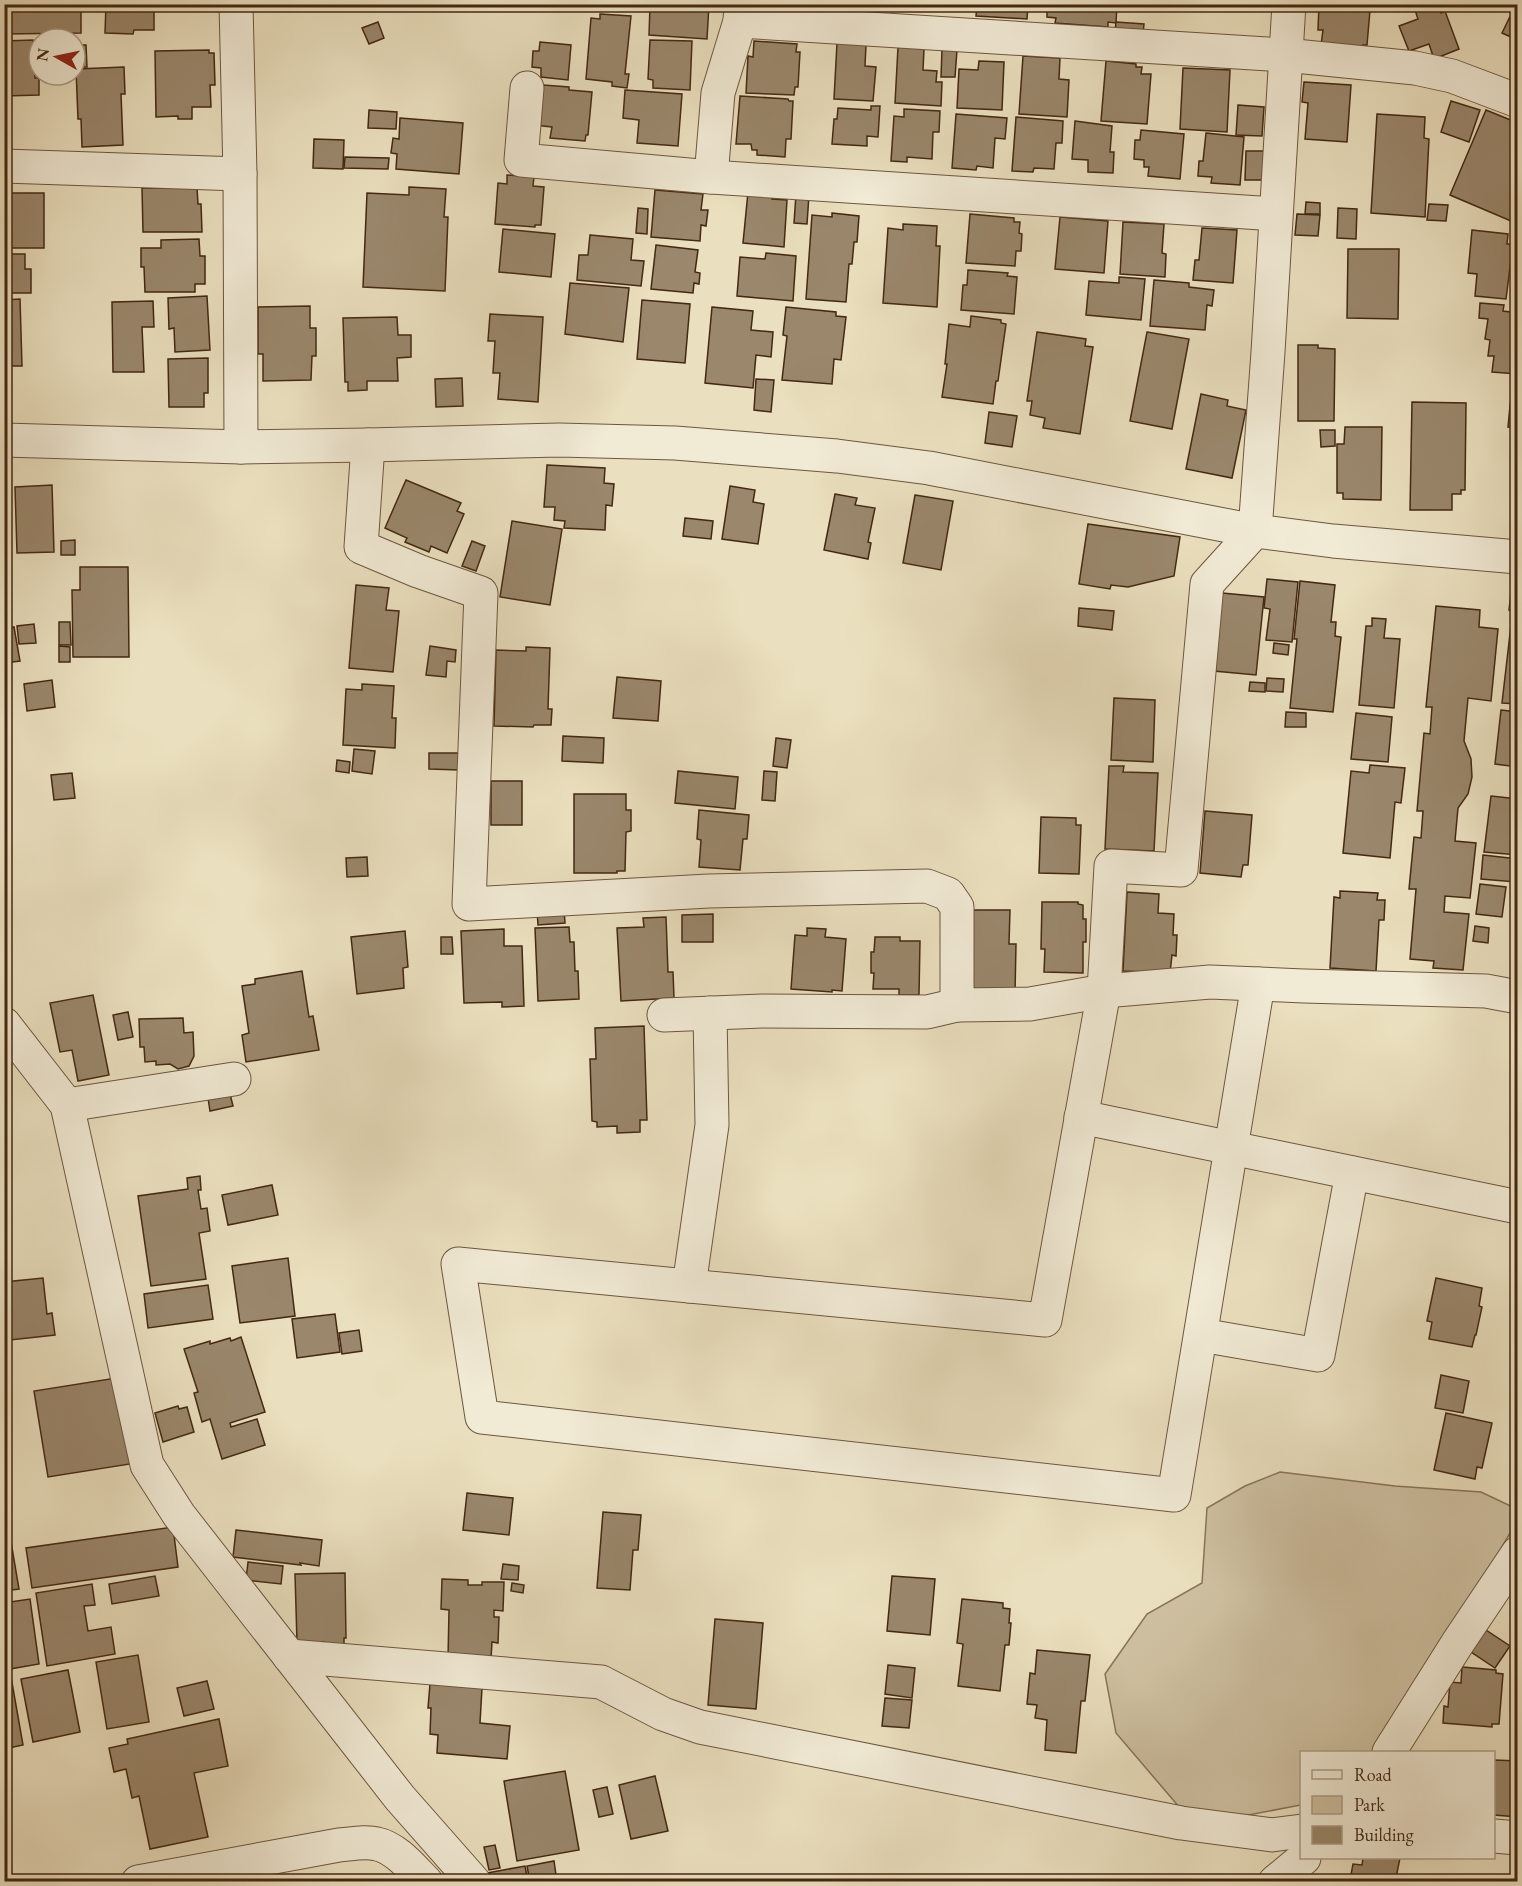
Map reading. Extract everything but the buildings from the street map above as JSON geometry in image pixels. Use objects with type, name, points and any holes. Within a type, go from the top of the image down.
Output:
[{"type":"street","points":[[236,4],[240,174],[241,447]]},
{"type":"street","points":[[1258,984],[1174,1495],[482,1417],[458,1264],[1045,1320],[1104,991],[1111,866],[1181,870],[1206,584],[1255,531],[1269,352],[1275,214],[1289,4]]},
{"type":"street","points":[[711,177],[718,93],[741,13],[1285,55],[1415,68],[1452,76],[1518,102]]},
{"type":"street","points":[[528,88],[520,160],[711,177],[1275,214]]},
{"type":"street","points":[[4,166],[240,174]]},
{"type":"street","points":[[4,440],[241,447],[559,440],[675,443],[837,456],[928,468],[1255,531],[1333,541],[1518,557]]},
{"type":"street","points":[[368,445],[361,547],[418,571],[481,593],[470,904],[709,891],[927,885],[948,894],[957,907],[957,1005]]},
{"type":"street","points":[[664,1015],[762,1011],[927,1012],[957,1005],[1030,1004],[1104,991],[1210,982],[1486,991],[1518,997]]},
{"type":"street","points":[[689,1286],[712,1125],[710,1013]]},
{"type":"street","points":[[4,1024],[67,1105],[147,1465],[179,1515],[400,1798],[474,1881]]},
{"type":"street","points":[[67,1105],[234,1079]]},
{"type":"street","points":[[1081,1118],[1518,1208]]},
{"type":"street","points":[[1201,1335],[1318,1355],[1352,1173]]},
{"type":"street","points":[[1390,1751],[1518,1553]]},
{"type":"street","points":[[289,1656],[601,1682],[663,1713],[700,1727],[1181,1823],[1272,1834],[1300,1831]]},
{"type":"street","points":[[1495,1836],[1518,1838]]},
{"type":"street","points":[[138,1881],[360,1843],[378,1844],[396,1854],[426,1881]]},
{"type":"street","points":[[1275,1881],[1302,1859]]},
{"type":"green space","points":[[1280,1472],[1395,1486],[1481,1492],[1517,1509],[1517,1521],[1474,1595],[1373,1751],[1300,1751],[1300,1805],[1243,1816],[1180,1808],[1116,1733],[1105,1674],[1147,1614],[1202,1583],[1207,1508],[1245,1486]]}]
